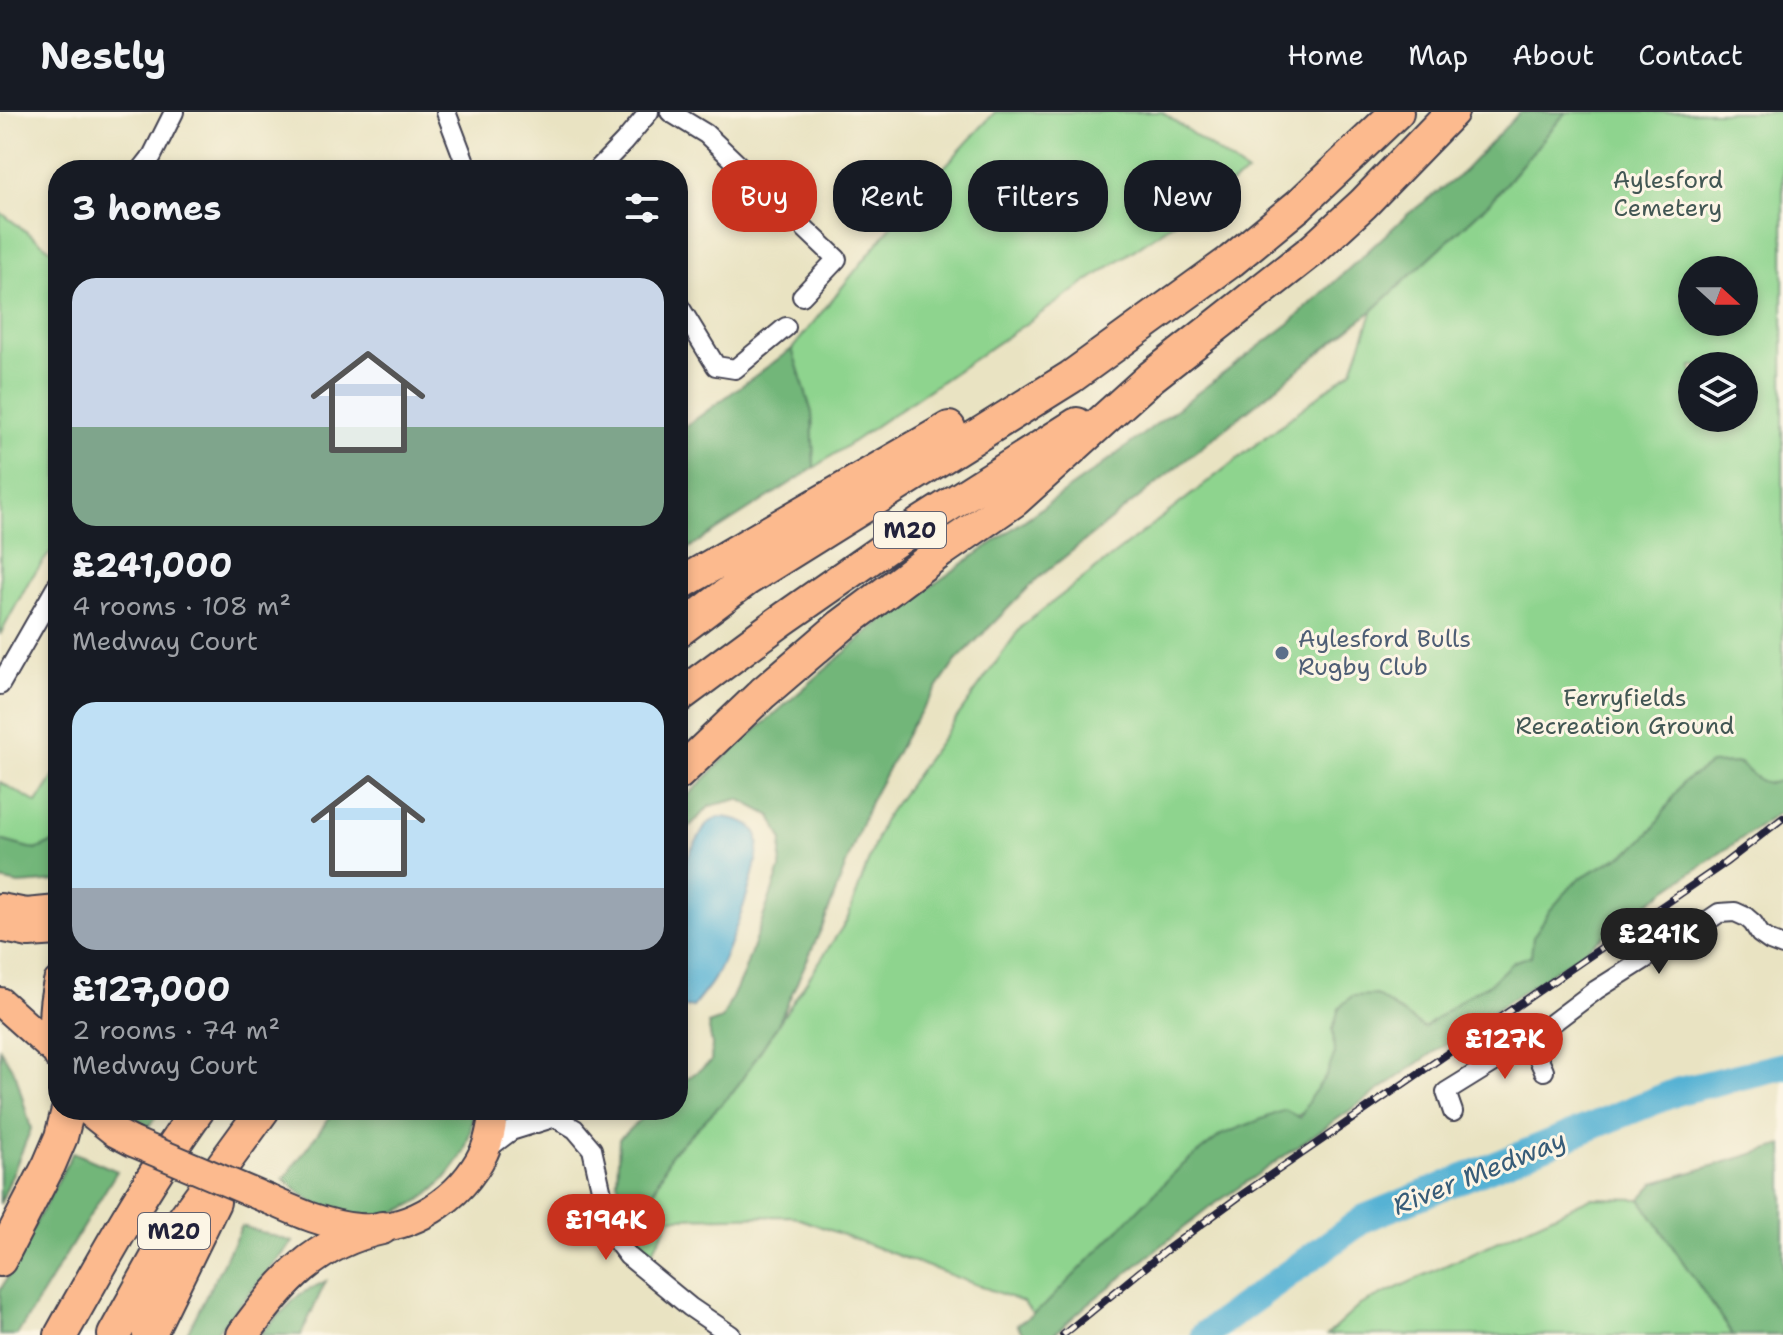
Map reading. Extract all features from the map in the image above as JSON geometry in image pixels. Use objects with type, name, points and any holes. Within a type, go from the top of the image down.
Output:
[{"type":"highway","name":"M20","points":[[688,624],[746,580],[1071,377],[1231,261],[1299,205],[1397,112]]},
{"type":"highway","name":"M20","points":[[688,764],[763,693],[841,626],[1015,500],[1151,377],[1314,249],[1363,204],[1452,112]]},
{"type":"highway","name":"M20","points":[[688,579],[983,408],[1151,318]]},
{"type":"highway","name":"M20","points":[[688,690],[921,523],[1151,377]]},
{"type":"highway","points":[[0,910],[26,915],[48,913]]},
{"type":"highway","points":[[0,1260],[49,1165],[65,1120]]},
{"type":"highway","name":"M20","points":[[61,1335],[113,1242],[191,1120]]},
{"type":"highway","name":"M20","points":[[114,1335],[161,1250],[254,1122]]},
{"type":"highway","name":"M20","points":[[149,1335],[254,1122]]},
{"type":"highway","points":[[243,1335],[274,1294],[310,1260],[345,1238],[382,1228]]},
{"type":"highway","name":"M20","points":[[70,1335],[113,1242]]},
{"type":"main road","points":[[0,927],[29,933],[48,932]]},
{"type":"main road","points":[[0,1002],[48,1046]]},
{"type":"main road","points":[[100,1120],[133,1142],[270,1200],[325,1222],[361,1228],[382,1228],[411,1221],[440,1205],[465,1182],[485,1150],[492,1120]]},
{"type":"street","points":[[149,160],[174,112]]},
{"type":"street","points":[[446,112],[464,160]]},
{"type":"street","points":[[607,160],[649,112]]},
{"type":"street","points":[[670,112],[706,134],[837,259],[802,296]]},
{"type":"street","points":[[688,320],[716,366],[735,369],[786,327]]},
{"type":"street","points":[[0,685],[48,601]]},
{"type":"street","points":[[1453,1112],[1446,1092],[1530,1040],[1596,990],[1719,913],[1735,912],[1746,917],[1760,934],[1783,946]]},
{"type":"street","points":[[1530,1040],[1544,1071]]},
{"type":"street","points":[[485,1150],[511,1131],[536,1120]]},
{"type":"street","points":[[560,1120],[575,1129],[592,1149],[608,1220],[615,1239],[628,1256],[690,1307],[731,1335]]},
{"type":"green space","points":[[995,112],[1162,112],[1229,160],[1124,160],[1124,232],[1160,232],[814,468],[812,413],[792,349],[887,232],[952,232],[951,160]]},
{"type":"green space","points":[[1520,112],[1566,112],[1491,201],[1373,310],[1037,579],[956,661],[911,726],[870,802],[823,925],[778,1024],[734,1091],[671,1154],[636,1227],[617,1182],[619,1139],[639,1120],[688,1120],[688,1078],[711,1062],[712,1044],[708,1024],[722,1019],[744,972],[780,869],[782,839],[771,816],[739,799],[710,806],[688,828],[688,796],[730,753],[875,626],[1097,469],[1290,323],[1408,214],[1459,176]]},
{"type":"green space","points":[[1566,112],[1783,112],[1783,795],[1602,918],[1194,1183],[1046,1330],[1023,1302],[792,1216],[671,1218],[646,1263],[629,1249],[671,1154],[734,1091],[847,920],[883,821],[1022,626],[1352,370],[1373,310],[1491,201]]},
{"type":"green space","points":[[0,212],[48,248],[48,555],[29,581],[0,635]]},
{"type":"green space","points":[[792,349],[812,413],[814,468],[688,549],[688,425]]},
{"type":"green space","points":[[1740,763],[1764,782],[1783,779],[1783,810],[1581,953],[1209,1208],[1053,1335],[1024,1335],[1017,1325],[1044,1306],[1179,1168],[1221,1135],[1285,1110],[1300,1118],[1327,1074],[1334,1055],[1333,1029],[1339,1008],[1352,996],[1376,995],[1424,1028],[1468,995],[1491,983],[1513,962],[1531,956],[1533,937],[1550,910],[1578,879],[1633,849],[1653,829],[1682,783],[1710,764]]},
{"type":"green space","points":[[0,782],[37,803],[48,786],[48,845],[36,850],[0,840]]},
{"type":"green space","points":[[0,840],[36,850],[48,845],[48,882],[19,884],[0,880]]},
{"type":"green space","points":[[0,1049],[16,1075],[31,1129],[0,1204]]},
{"type":"green space","points":[[132,1120],[154,1120],[148,1127]]},
{"type":"green space","points":[[328,1120],[473,1120],[464,1150],[450,1173],[420,1200],[385,1215],[365,1217],[324,1209],[284,1179]]},
{"type":"green space","points":[[1783,1145],[1783,1335],[1733,1335],[1640,1199],[1655,1183]]},
{"type":"green space","points":[[73,1152],[117,1171],[17,1335],[0,1335],[0,1291]]},
{"type":"green space","points":[[1591,1198],[1640,1199],[1733,1335],[1327,1335],[1360,1305]]},
{"type":"green space","points":[[242,1226],[293,1242],[214,1335],[186,1335]]},
{"type":"green space","points":[[326,1281],[301,1335],[259,1335],[300,1294]]},
{"type":"water","points":[[719,817],[741,821],[754,829],[758,845],[751,882],[728,948],[708,988],[693,1007],[688,1007],[688,856],[707,824]]},
{"type":"waterway","name":"River Medway","points":[[1204,1335],[1365,1218],[1679,1091],[1783,1066]]},
{"type":"railway","points":[[1063,1335],[1165,1251],[1240,1196],[1725,863],[1783,818]]},
{"type":"place","name":"Aylesford Bulls Rugby Club","points":[[1282,653]]},
{"type":"park label","name":"Aylesford Cemetery","points":[[1668,194]]},
{"type":"park label","name":"Ferryfields Recreation Ground","points":[[1625,712]]}]
